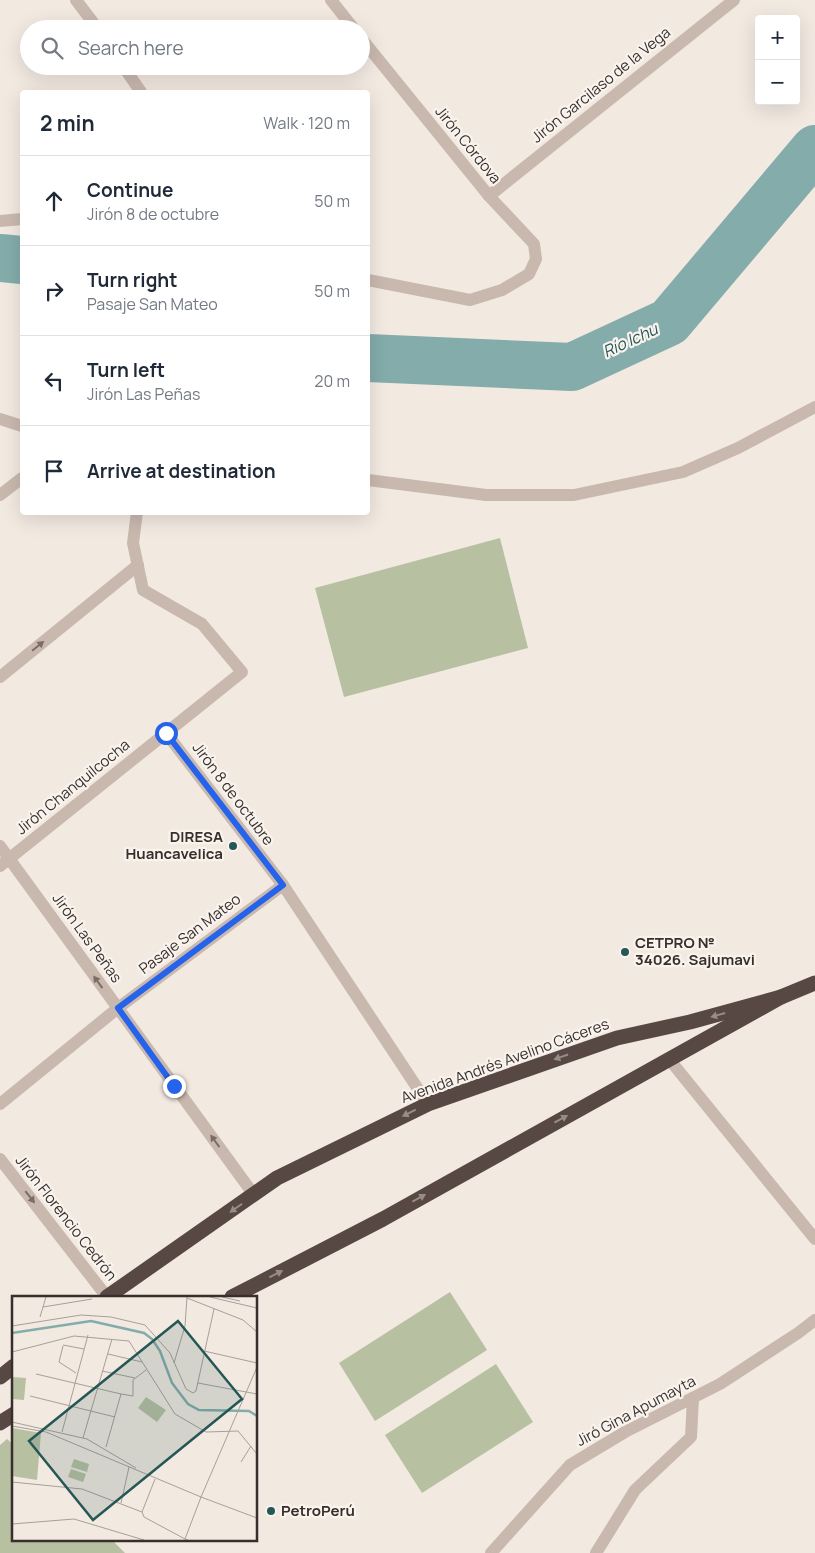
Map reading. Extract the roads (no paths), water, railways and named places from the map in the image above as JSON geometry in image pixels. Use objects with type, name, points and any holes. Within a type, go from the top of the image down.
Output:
[{"type":"highway","name":"Avenida Andrés Avelino Cáceres","points":[[234,1296],[383,1219],[781,997],[815,983]]},
{"type":"highway","name":"Avenida Andrés Avelino Cáceres","points":[[108,1296],[277,1178],[428,1104],[617,1038],[690,1022],[781,997]]},
{"type":"highway","points":[[0,1423],[12,1415]]},
{"type":"street","points":[[76,0],[91,20]]},
{"type":"street","points":[[331,0],[347,20]]},
{"type":"street","name":"Jirón Garcilaso de la Vega","points":[[488,196],[734,0]]},
{"type":"street","name":"Jirón Córdova","points":[[370,49],[488,196],[534,244],[536,259],[529,274],[502,290],[470,300],[370,281]]},
{"type":"street","points":[[129,75],[139,90]]},
{"type":"street","points":[[0,221],[20,219]]},
{"type":"street","points":[[370,480],[486,495],[574,495],[683,472],[738,448],[815,407]]},
{"type":"street","points":[[0,419],[20,425]]},
{"type":"street","points":[[0,495],[20,480]]},
{"type":"street","points":[[137,515],[133,543],[143,590],[202,624],[242,672],[166,733]]},
{"type":"street","points":[[0,677],[138,565]]},
{"type":"street","name":"Jirón Chanquilcocha","points":[[4,862],[166,733]]},
{"type":"street","name":"Jirón 8 de octubre","points":[[166,733],[283,885],[428,1104]]},
{"type":"street","name":"Jirón Las Peñas","points":[[0,846],[4,862],[118,1008],[254,1195]]},
{"type":"street","name":"Pasaje San Mateo","points":[[0,1104],[118,1008],[283,885]]},
{"type":"street","points":[[669,1059],[815,1239]]},
{"type":"street","name":"Jirón Florencio Cedrón","points":[[0,1159],[106,1296]]},
{"type":"street","name":"Jiró Gina Apumayta","points":[[491,1553],[570,1465],[625,1432],[720,1384],[815,1320]]},
{"type":"street","points":[[596,1553],[635,1490],[691,1437],[693,1398]]},
{"type":"waterway","name":"Río Ichu","points":[[370,358],[572,367],[669,322],[815,149]]},
{"type":"waterway","name":"Río Ichu","points":[[0,258],[20,260]]},
{"type":"place","name":"DIRESA Huancavelica","points":[[233,846]]},
{"type":"place","name":"CETPRO № 34026. Sajumavi","points":[[625,952]]},
{"type":"place","name":"PetroPerú","points":[[271,1511]]}]
